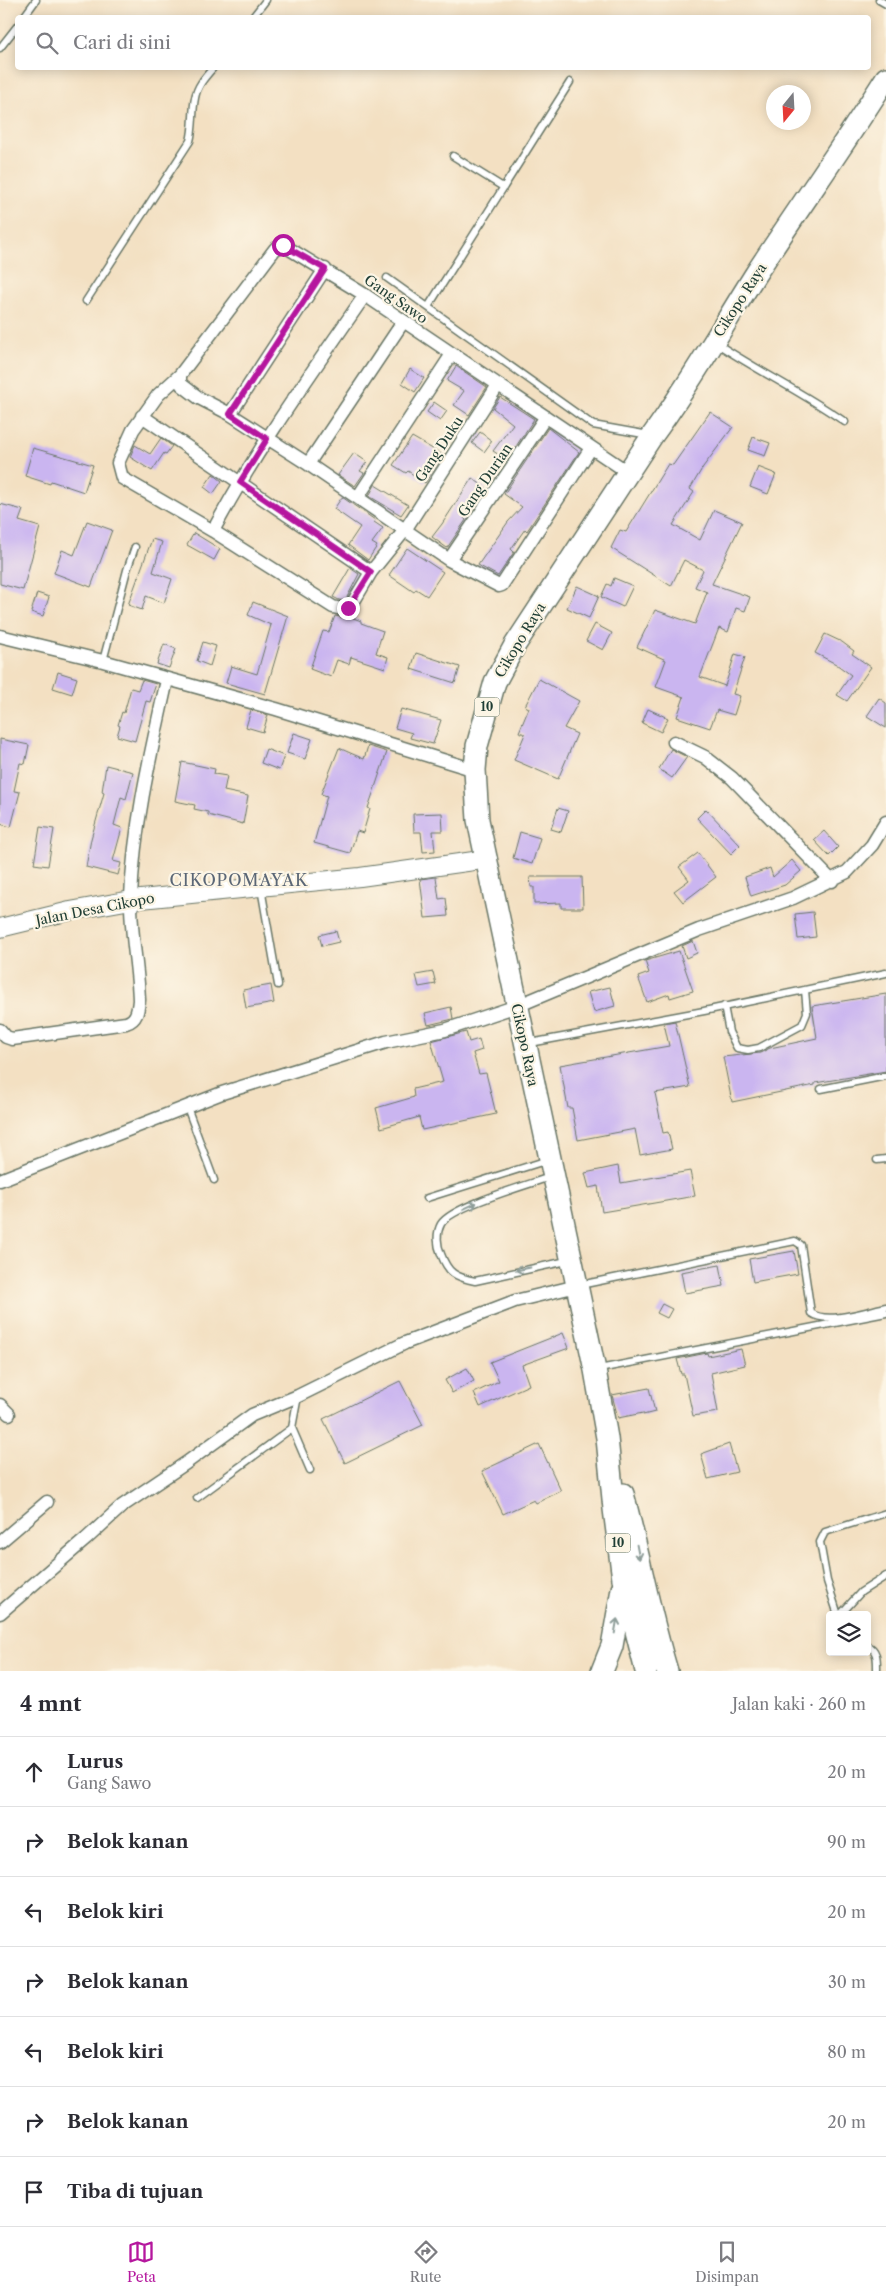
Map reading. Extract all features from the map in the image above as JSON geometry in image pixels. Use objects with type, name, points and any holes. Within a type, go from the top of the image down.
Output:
[{"type":"highway","name":"Cikopo Raya","points":[[648,1640],[624,1579],[614,1509],[607,1438],[595,1370],[517,1006],[488,859],[478,820],[475,770],[477,746],[482,720],[492,689],[504,664],[652,436],[676,403],[713,341],[886,78]]},
{"type":"highway","name":"Cikopo Raya","points":[[607,1438],[634,1532],[648,1640]]},
{"type":"highway","points":[[602,1671],[612,1646],[624,1579]]},
{"type":"highway","points":[[607,1671],[648,1640],[654,1669]]},
{"type":"main road","name":"Jalan Desa Cikopo","points":[[0,928],[70,911],[131,900],[261,888],[488,859]]},
{"type":"street","name":"Gang Sawo","points":[[213,531],[122,478],[118,463],[132,430],[158,395],[180,375],[277,247],[287,245],[365,295],[628,474]]},
{"type":"street","points":[[230,414],[325,269]]},
{"type":"street","points":[[213,531],[240,482],[267,439],[365,295]]},
{"type":"street","points":[[308,464],[403,322]]},
{"type":"street","points":[[358,497],[452,354]]},
{"type":"street","points":[[180,375],[180,382],[186,390],[230,414],[308,464],[449,560],[495,585],[502,585],[591,448]]},
{"type":"street","name":"Gang Duku","points":[[213,531],[340,610],[346,610],[351,606],[371,572],[405,530],[498,385]]},
{"type":"street","points":[[142,416],[371,572]]},
{"type":"street","name":"Gang Durian","points":[[449,560],[545,418]]},
{"type":"street","points":[[0,636],[103,661],[276,709],[475,770]]},
{"type":"street","points":[[0,1030],[6,1037],[12,1039],[131,1021],[136,1015],[139,1000],[131,900],[139,812],[167,680]]},
{"type":"street","points":[[674,742],[705,757],[732,778],[832,881]]},
{"type":"street","points":[[0,1180],[222,1093],[386,1042],[445,1030],[517,1006],[691,934],[793,898],[832,881],[859,861],[886,822]]},
{"type":"street","points":[[0,1613],[86,1540],[122,1506],[252,1415],[298,1396],[405,1343],[515,1301],[577,1286]]},
{"type":"street","points":[[0,1542],[47,1502]]},
{"type":"lane","points":[[25,15],[36,0]]},
{"type":"lane","points":[[254,15],[266,0]]},
{"type":"lane","points":[[879,0],[886,4]]},
{"type":"lane","points":[[0,48],[15,29]]},
{"type":"lane","points":[[86,301],[190,141],[193,130],[195,97],[201,82],[210,70]]},
{"type":"lane","points":[[428,307],[570,82]]},
{"type":"lane","points":[[452,156],[503,187]]},
{"type":"lane","points":[[387,278],[593,425],[652,436]]},
{"type":"lane","points":[[713,341],[758,370],[811,399],[845,422]]},
{"type":"lane","points":[[103,661],[117,604],[135,547]]},
{"type":"lane","points":[[261,888],[278,985]]},
{"type":"lane","points":[[526,1044],[805,990],[886,972]]},
{"type":"lane","points":[[724,1006],[732,1042],[737,1048],[748,1050],[759,1048],[802,1025],[807,1013],[805,990]]},
{"type":"lane","points":[[821,1089],[886,1076]]},
{"type":"lane","points":[[187,1107],[214,1180]]},
{"type":"lane","points":[[877,1160],[886,1159]]},
{"type":"lane","points":[[427,1198],[552,1168]]},
{"type":"lane","points":[[552,1168],[452,1215],[441,1224],[437,1238],[447,1269],[462,1278],[474,1281],[571,1260]]},
{"type":"lane","points":[[577,1286],[795,1241],[801,1245],[811,1313],[815,1316],[826,1319],[886,1307]]},
{"type":"lane","points":[[595,1370],[886,1313]]},
{"type":"lane","points":[[298,1396],[292,1428],[310,1470]]},
{"type":"lane","points":[[197,1498],[292,1428]]},
{"type":"lane","points":[[837,1611],[826,1581],[820,1542],[822,1536],[824,1532],[886,1513]]},
{"type":"lane","points":[[843,1611],[861,1592],[886,1576]]},
{"type":"lane","points":[[871,1647],[877,1655],[877,1671]]},
{"type":"building","points":[[456,366],[487,387],[469,415],[454,405],[464,391],[447,381]]},
{"type":"building","points":[[410,369],[424,378],[415,392],[402,383]]},
{"type":"building","points":[[500,397],[534,419],[507,460],[493,451],[513,424],[493,408]]},
{"type":"building","points":[[434,402],[447,411],[440,421],[427,412]]},
{"type":"building","points":[[710,412],[733,427],[703,467],[690,489],[694,492],[673,525],[700,540],[714,510],[742,522],[712,584],[750,597],[745,611],[736,608],[728,632],[719,628],[700,677],[725,686],[735,654],[745,657],[733,694],[740,696],[734,715],[717,710],[710,728],[677,717],[684,697],[656,687],[666,660],[637,647],[655,610],[695,624],[707,592],[695,587],[703,570],[684,560],[671,586],[611,548],[620,530],[626,532],[668,464],[673,465]]},
{"type":"building","points":[[548,428],[579,452],[527,531],[525,529],[511,549],[514,552],[498,576],[478,565],[508,522],[522,507],[504,494]]},
{"type":"building","points":[[480,432],[492,441],[484,452],[472,443]]},
{"type":"building","points":[[412,437],[443,455],[425,483],[408,471],[406,473],[393,465]]},
{"type":"building","points":[[753,437],[770,443],[765,456],[748,450]]},
{"type":"building","points":[[161,438],[172,446],[166,454],[164,453],[152,471],[130,457],[135,445],[150,454]]},
{"type":"building","points":[[33,448],[93,465],[84,492],[51,481],[50,484],[25,476]]},
{"type":"building","points":[[354,453],[367,462],[360,471],[364,473],[355,486],[338,475]]},
{"type":"building","points":[[758,467],[776,474],[768,494],[750,487]]},
{"type":"building","points":[[213,474],[222,481],[213,494],[204,487]]},
{"type":"building","points":[[472,478],[486,488],[464,518],[466,520],[447,548],[432,537]]},
{"type":"building","points":[[375,485],[408,505],[401,515],[369,496]]},
{"type":"building","points":[[342,497],[375,520],[374,522],[383,528],[372,543],[377,546],[368,560],[348,545],[360,527],[334,509]]},
{"type":"building","points":[[0,504],[23,510],[19,521],[40,527],[23,590],[0,584]]},
{"type":"building","points":[[87,521],[112,530],[91,587],[54,573],[62,550],[74,555]]},
{"type":"building","points":[[194,533],[220,549],[214,560],[187,545]]},
{"type":"building","points":[[152,539],[162,542],[153,572],[172,579],[164,603],[146,596],[142,610],[128,605]]},
{"type":"building","points":[[407,548],[443,572],[427,596],[416,589],[414,592],[389,575]]},
{"type":"building","points":[[350,568],[359,574],[345,601],[339,600],[333,597]]},
{"type":"building","points":[[614,578],[633,586],[623,607],[601,597],[607,584],[611,586]]},
{"type":"building","points":[[577,586],[599,596],[589,618],[567,608]]},
{"type":"building","points":[[37,593],[49,597],[43,616],[31,612]]},
{"type":"building","points":[[253,602],[288,616],[265,694],[226,683],[231,666],[257,674],[271,625],[248,615]]},
{"type":"building","points":[[335,616],[351,617],[383,631],[376,653],[388,657],[385,668],[351,657],[349,664],[337,660],[331,677],[310,669],[323,631],[329,632]]},
{"type":"building","points":[[595,624],[612,633],[603,650],[586,641]]},
{"type":"building","points":[[825,634],[842,642],[854,651],[852,654],[871,667],[847,701],[837,695],[851,675],[836,664],[815,653]]},
{"type":"building","points":[[203,642],[216,646],[210,666],[197,661]]},
{"type":"building","points":[[164,644],[176,649],[169,668],[157,664]]},
{"type":"building","points":[[416,653],[460,667],[455,683],[411,669]]},
{"type":"building","points":[[58,672],[77,678],[72,694],[53,688]]},
{"type":"building","points":[[539,679],[579,701],[564,728],[577,734],[558,779],[514,760],[525,734],[519,732],[529,708],[525,706]]},
{"type":"building","points":[[142,680],[156,684],[150,702],[146,701],[135,741],[117,736],[120,726],[118,725],[122,712],[124,713],[131,688],[138,690]]},
{"type":"building","points":[[879,698],[886,703],[886,728],[867,716]]},
{"type":"building","points":[[401,709],[441,720],[433,744],[410,738],[412,733],[395,728]]},
{"type":"building","points":[[648,709],[668,718],[661,732],[642,723]]},
{"type":"building","points":[[251,710],[268,715],[263,732],[246,727]]},
{"type":"building","points":[[294,733],[312,739],[305,759],[287,753]]},
{"type":"building","points":[[0,739],[29,745],[25,764],[20,763],[14,791],[20,792],[11,827],[0,824]]},
{"type":"building","points":[[368,746],[387,752],[368,808],[370,809],[363,833],[357,831],[350,853],[314,843],[327,796],[321,794],[339,748],[364,759]]},
{"type":"building","points":[[266,749],[284,756],[279,770],[261,763]]},
{"type":"building","points":[[671,749],[687,757],[672,778],[659,769]]},
{"type":"building","points":[[182,762],[215,769],[214,774],[227,776],[224,791],[248,796],[243,824],[208,815],[208,812],[194,809],[195,805],[175,801]]},
{"type":"building","points":[[106,765],[133,772],[126,799],[121,797],[114,825],[122,828],[113,861],[121,863],[118,875],[86,867],[91,839],[104,793],[102,792]]},
{"type":"building","points":[[558,808],[568,811],[561,832],[551,829]]},
{"type":"building","points":[[706,809],[740,845],[731,854],[697,818]]},
{"type":"building","points":[[442,813],[443,831],[433,831],[435,851],[423,852],[421,832],[414,832],[413,814]]},
{"type":"building","points":[[40,827],[54,829],[48,866],[34,864]]},
{"type":"building","points":[[824,831],[838,847],[829,856],[814,840]]},
{"type":"building","points":[[520,832],[540,838],[532,864],[513,858]]},
{"type":"building","points":[[698,853],[716,877],[683,902],[674,891],[689,880],[679,867]]},
{"type":"building","points":[[792,860],[801,871],[785,885],[751,896],[745,877],[770,868],[773,877]]},
{"type":"building","points":[[436,877],[439,899],[446,898],[448,916],[425,918],[420,879]]},
{"type":"building","points":[[530,877],[582,877],[583,908],[561,908],[561,903],[534,904],[534,887],[531,887]]},
{"type":"building","points":[[813,912],[816,937],[798,939],[795,914]]},
{"type":"building","points":[[336,931],[339,942],[322,946],[319,935]]},
{"type":"building","points":[[693,941],[697,953],[686,958],[682,946]]},
{"type":"building","points":[[679,951],[693,991],[670,998],[669,994],[647,1002],[638,977],[649,973],[645,961]]},
{"type":"building","points":[[433,972],[436,984],[419,987],[416,975]]},
{"type":"building","points":[[271,985],[274,1003],[246,1008],[243,990]]},
{"type":"building","points":[[610,987],[615,1006],[594,1012],[588,992]]},
{"type":"building","points":[[886,994],[886,1071],[815,1083],[815,1085],[732,1102],[723,1057],[760,1053],[770,1048],[817,1038],[812,1006]]},
{"type":"building","points":[[451,1007],[453,1019],[428,1025],[425,1013]]},
{"type":"building","points":[[675,1021],[690,1087],[655,1093],[663,1133],[668,1132],[672,1149],[640,1155],[635,1129],[578,1140],[572,1108],[568,1108],[560,1065],[669,1046],[664,1023]]},
{"type":"building","points":[[466,1032],[469,1042],[479,1039],[482,1050],[473,1053],[479,1074],[486,1073],[496,1114],[422,1130],[419,1117],[381,1128],[376,1108],[414,1097],[413,1089],[443,1082],[431,1041]]},
{"type":"building","points":[[618,1166],[621,1183],[690,1171],[695,1196],[602,1212],[598,1186],[589,1188],[585,1173]]},
{"type":"building","points":[[794,1251],[798,1274],[753,1282],[749,1259]]},
{"type":"building","points":[[720,1265],[724,1286],[685,1293],[681,1272]]},
{"type":"building","points":[[662,1304],[672,1309],[667,1318],[657,1313]]},
{"type":"building","points":[[563,1333],[569,1348],[522,1365],[529,1385],[480,1407],[474,1393],[499,1381],[490,1362]]},
{"type":"building","points":[[741,1349],[745,1365],[711,1373],[718,1412],[693,1416],[684,1374],[681,1374],[677,1359],[707,1353],[708,1356]]},
{"type":"building","points":[[467,1368],[474,1381],[452,1393],[445,1380]]},
{"type":"building","points":[[400,1381],[423,1425],[345,1463],[323,1419]]},
{"type":"building","points":[[649,1388],[655,1412],[618,1418],[612,1395]]},
{"type":"building","points":[[539,1444],[561,1491],[536,1503],[534,1500],[503,1514],[482,1471]]},
{"type":"building","points":[[729,1444],[737,1472],[708,1479],[701,1454]]},
{"type":"district","name":"CIKOPOMAYAK","points":[[239,880]]},
{"type":"route","points":[[283,245],[287,245],[325,269],[230,414],[267,439],[240,482],[371,572],[348,608]]}]
